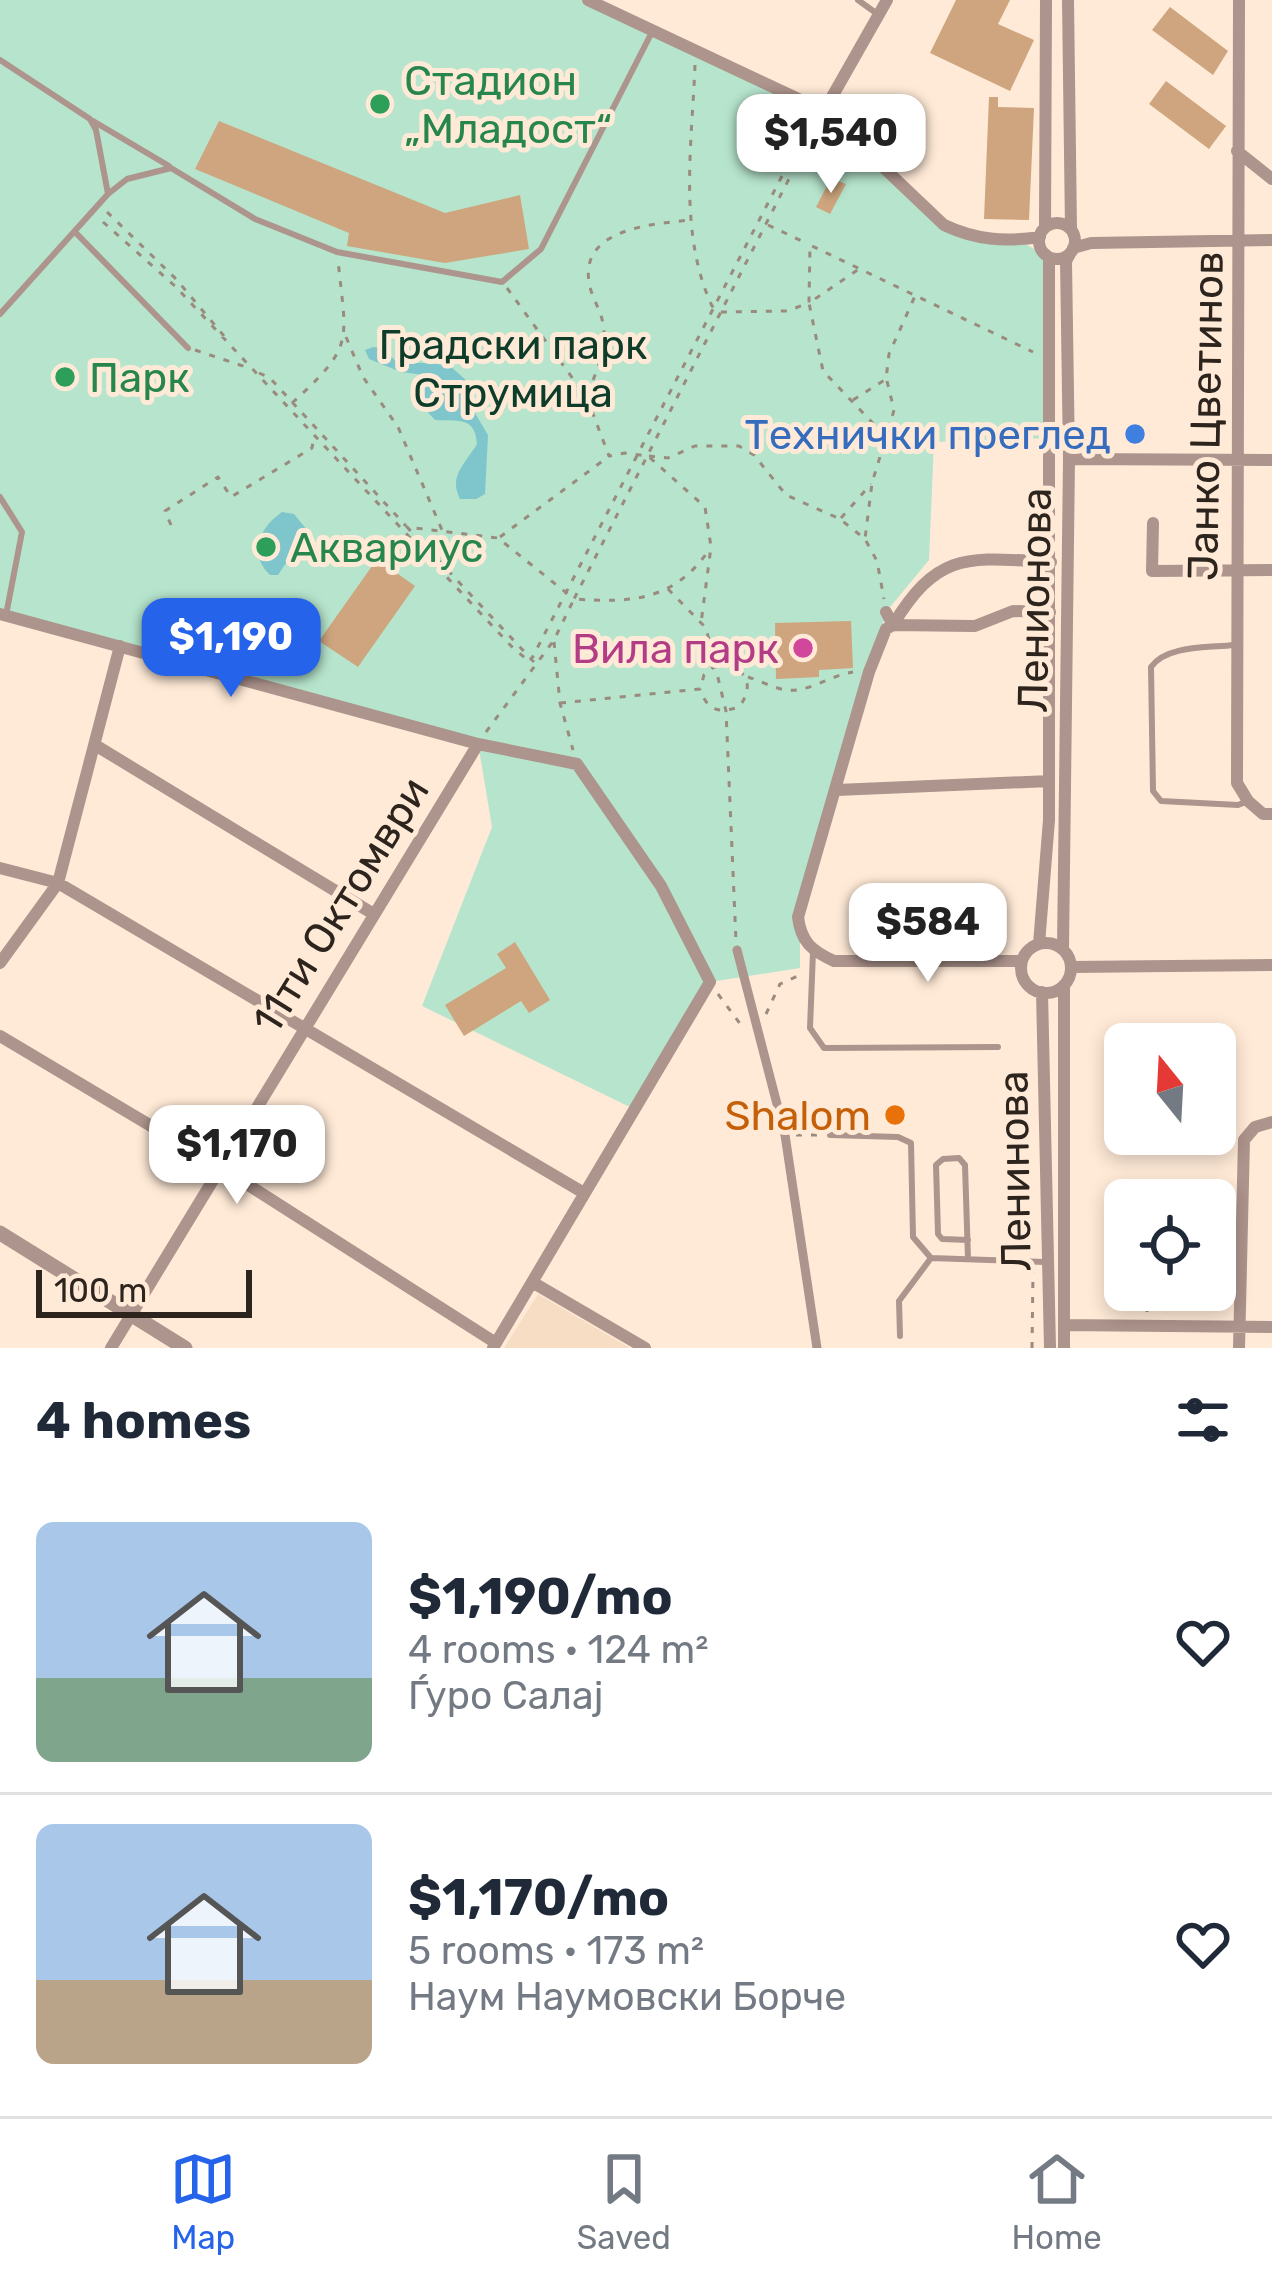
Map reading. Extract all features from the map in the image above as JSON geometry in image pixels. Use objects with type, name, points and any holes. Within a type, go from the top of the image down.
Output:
[{"type":"street","points":[[588,0],[824,111],[944,225],[968,236],[1043,242],[1059,259],[1072,241],[1068,0]]},
{"type":"street","points":[[824,111],[887,0]]},
{"type":"street","points":[[1039,944],[1049,781],[1051,562],[1049,258],[1043,242],[1046,0]]},
{"type":"street","name":"Јанко Цветинов","points":[[1239,0],[1237,783],[1248,801]]},
{"type":"street","points":[[1237,152],[1272,179]]},
{"type":"street","points":[[1043,242],[1060,223],[1072,241]]},
{"type":"street","points":[[1072,241],[1272,240]]},
{"type":"street","name":"Ленионова","points":[[1063,949],[1069,459],[1066,261],[1072,241]]},
{"type":"street","points":[[1069,459],[1272,460]]},
{"type":"street","points":[[1153,523],[1152,571],[1272,570]]},
{"type":"street","points":[[1022,962],[834,961],[813,952],[800,934],[798,917],[869,672],[890,619],[922,581],[948,566],[986,558],[1051,562]]},
{"type":"street","points":[[890,619],[975,626],[1012,611],[1050,612]]},
{"type":"street","points":[[0,1036],[220,1167],[494,1346],[710,982],[661,886],[577,764],[478,744],[3,615]]},
{"type":"street","points":[[0,963],[58,883],[120,646]]},
{"type":"street","name":"11ти Октомври","points":[[111,1348],[478,744]]},
{"type":"street","points":[[95,745],[372,913]]},
{"type":"street","points":[[837,790],[1049,781]]},
{"type":"street","points":[[1248,801],[1263,814],[1272,814]]},
{"type":"street","points":[[0,868],[58,883],[584,1193]]},
{"type":"street","points":[[1064,985],[1042,992],[1024,978],[1022,962],[1031,947],[1063,949],[1071,967],[1064,985],[1064,1348]]},
{"type":"street","points":[[736,950],[785,1135],[817,1348]]},
{"type":"street","points":[[1071,967],[1272,965]]},
{"type":"street","name":"Ленинова","points":[[1042,992],[1050,1348]]},
{"type":"street","points":[[1239,1348],[1244,1140],[1255,1127],[1272,1122]]},
{"type":"street","points":[[0,1233],[185,1348]]},
{"type":"street","points":[[532,1282],[645,1348]]},
{"type":"street","points":[[1064,1325],[1272,1327]]},
{"type":"lane","points":[[858,0],[878,16]]},
{"type":"lane","points":[[0,60],[255,219],[338,252],[502,282],[541,249],[653,28]]},
{"type":"lane","points":[[90,118],[108,194]]},
{"type":"lane","points":[[0,314],[108,194],[127,179],[171,168]]},
{"type":"lane","points":[[76,232],[188,348]]},
{"type":"lane","points":[[0,497],[22,532],[3,615]]},
{"type":"lane","points":[[1238,645],[1170,653],[1158,657],[1151,668],[1153,791],[1161,801],[1238,806],[1248,801]]},
{"type":"lane","points":[[813,952],[810,1028],[824,1048],[998,1048]]},
{"type":"lane","points":[[830,1135],[898,1137],[911,1143],[913,1237],[931,1258],[1049,1262]]},
{"type":"lane","points":[[968,1240],[942,1239],[938,1234],[936,1166],[943,1159],[959,1158],[965,1165],[968,1240],[968,1259]]},
{"type":"lane","points":[[899,1336],[899,1301],[931,1258]]},
{"type":"path","points":[[696,48],[692,220],[699,268],[714,308],[720,312],[787,311],[809,303],[860,268]]},
{"type":"path","points":[[533,661],[554,640],[824,111]]},
{"type":"path","points":[[478,744],[533,661],[809,122]]},
{"type":"path","points":[[99,205],[176,279],[253,369]]},
{"type":"path","points":[[587,398],[604,335],[602,310],[590,292],[592,254],[606,240],[645,225],[692,220]]},
{"type":"path","points":[[103,222],[176,286],[533,661]]},
{"type":"path","points":[[767,225],[1051,360]]},
{"type":"path","points":[[810,245],[809,303],[823,371],[886,437]]},
{"type":"path","points":[[338,252],[346,337],[363,377],[398,427],[442,532]]},
{"type":"path","points":[[502,282],[587,398],[609,456]]},
{"type":"path","points":[[865,539],[872,483],[894,410],[886,379],[889,354],[915,296]]},
{"type":"path","points":[[292,403],[331,368],[346,337]]},
{"type":"path","points":[[188,348],[270,378],[326,447],[513,648],[533,661]]},
{"type":"path","points":[[851,401],[886,379]]},
{"type":"path","points":[[312,448],[314,431]]},
{"type":"path","points":[[498,538],[609,456],[668,458],[695,446],[739,446],[754,455],[786,495],[840,519],[865,539],[878,561],[890,619]]},
{"type":"path","points":[[170,524],[165,511],[218,477],[231,497],[312,448],[333,447]]},
{"type":"path","points":[[648,456],[704,506],[711,547],[700,623]]},
{"type":"path","points":[[840,519],[872,483]]},
{"type":"path","points":[[407,527],[498,538],[574,599],[620,602],[668,589],[692,574],[711,547]]},
{"type":"path","points":[[668,589],[706,628],[726,711],[736,950]]},
{"type":"path","points":[[554,640],[560,703],[577,764]]},
{"type":"path","points":[[747,676],[746,698],[739,707],[715,711],[705,703],[700,689],[704,675],[716,665],[731,665],[789,691],[814,686],[830,675],[869,672]]},
{"type":"path","points":[[560,703],[700,689]]},
{"type":"path","points":[[710,982],[740,1026],[756,1032],[779,984],[794,975],[812,973]]},
{"type":"path","points":[[785,1135],[830,1135]]},
{"type":"path","points":[[1236,1193],[1243,1192]]},
{"type":"path","points":[[1032,1300],[1032,1348]]},
{"type":"path","points":[[1146,1311],[1146,1328]]},
{"type":"shaded area","points":[[538,1294],[630,1348],[504,1348]]},
{"type":"green space","name":"Градски парк Струмица","points":[[0,0],[588,0],[824,111],[944,225],[1019,240],[1049,258],[1051,438],[934,442],[929,560],[886,612],[800,934],[800,968],[710,982],[634,1109],[422,1006],[492,827],[478,743],[0,614]]},
{"type":"water","points":[[373,347],[396,361],[449,365],[468,382],[472,408],[488,435],[485,494],[460,499],[457,491],[460,470],[477,444],[473,428],[464,422],[435,420],[423,407],[424,375],[369,359],[365,350]]},
{"type":"water","points":[[282,512],[294,514],[307,530],[302,553],[290,557],[278,575],[270,575],[259,559],[259,542]]},
{"type":"building","points":[[956,0],[1010,0],[998,24],[1034,40],[1010,91],[930,53]]},
{"type":"building","points":[[1170,7],[1228,51],[1213,75],[1152,30]]},
{"type":"building","points":[[1166,81],[1226,126],[1209,149],[1149,104]]},
{"type":"building","points":[[989,97],[998,97],[998,107],[1034,108],[1029,220],[984,219]]},
{"type":"building","points":[[219,121],[445,213],[520,195],[529,249],[445,263],[347,246],[349,233],[195,169]]},
{"type":"building","points":[[831,178],[846,184],[830,214],[816,207]]},
{"type":"building","points":[[377,559],[415,586],[358,667],[319,641]]},
{"type":"building","points":[[851,621],[853,668],[819,670],[819,677],[776,679],[775,623]]},
{"type":"building","points":[[515,942],[550,1000],[529,1013],[521,1001],[464,1036],[445,1005],[506,968],[497,954]]},
{"type":"place","name":"Стадион „Младост“","points":[[380,104]]},
{"type":"place","name":"Парк","points":[[65,377]]},
{"type":"place","name":"Технички преглед","points":[[1135,434]]},
{"type":"place","name":"Аквариус","points":[[266,547]]},
{"type":"place","name":"Вила парк","points":[[803,648]]},
{"type":"place","name":"Shalom","points":[[895,1115]]}]
